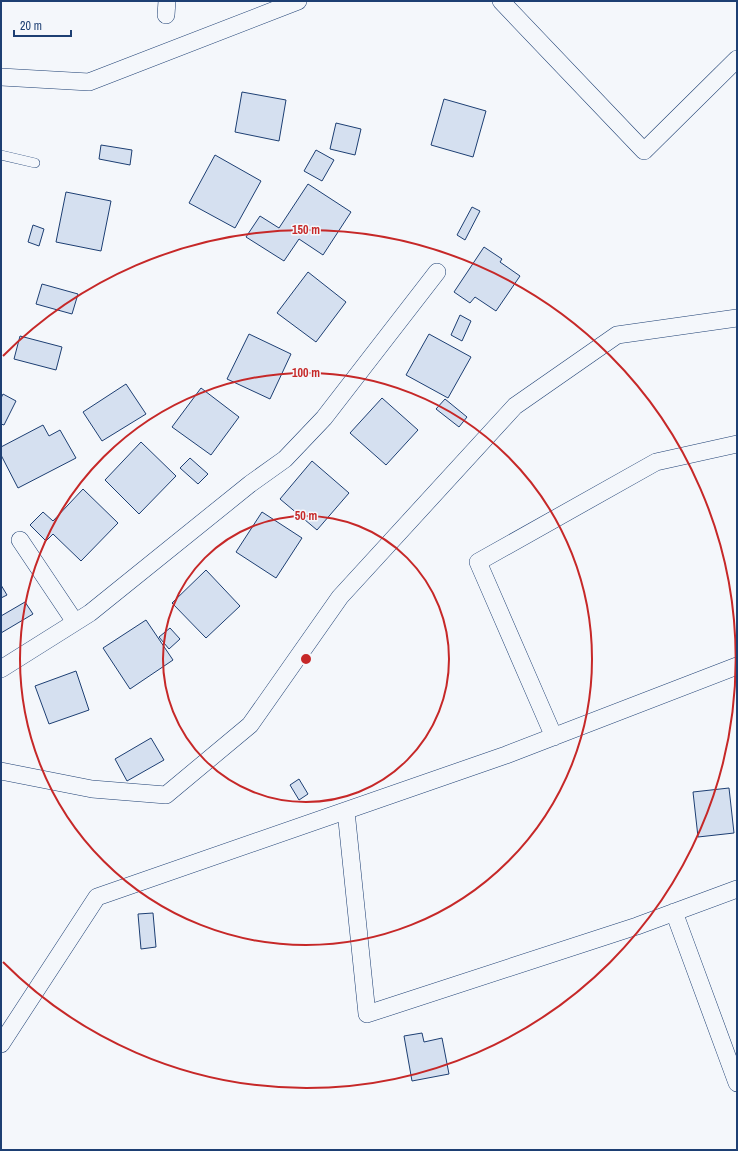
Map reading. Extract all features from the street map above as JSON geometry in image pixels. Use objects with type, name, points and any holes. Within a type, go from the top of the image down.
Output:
[{"type":"street","points":[[1,77],[89,82],[298,1]]},
{"type":"street","points":[[501,1],[644,151],[737,59]]},
{"type":"street","points":[[1,669],[90,613],[250,484],[285,460],[324,418],[437,272]]},
{"type":"street","points":[[1,771],[92,789],[166,795],[250,725],[340,597],[515,406],[617,336],[736,317]]},
{"type":"street","points":[[554,737],[478,562],[656,462],[737,444]]},
{"type":"street","points":[[20,540],[75,622]]},
{"type":"street","points":[[1,1044],[97,897],[498,758],[737,666]]},
{"type":"street","points":[[346,811],[367,1014],[630,928],[737,889]]},
{"type":"street","points":[[674,912],[737,1083]]},
{"type":"lane","points":[[1,155],[35,163]]},
{"type":"building","points":[[242,92],[286,100],[279,141],[235,132]]},
{"type":"building","points":[[444,99],[486,111],[473,157],[431,145]]},
{"type":"building","points":[[336,123],[361,129],[355,155],[330,149]]},
{"type":"building","points":[[101,145],[132,150],[130,165],[99,159]]},
{"type":"building","points":[[316,150],[334,160],[322,181],[304,171]]},
{"type":"building","points":[[215,155],[261,181],[235,228],[189,203]]},
{"type":"building","points":[[308,184],[351,212],[323,255],[299,239],[284,261],[246,237],[260,216],[279,228]]},
{"type":"building","points":[[66,192],[111,201],[101,251],[56,242]]},
{"type":"building","points":[[472,207],[480,211],[465,240],[457,235]]},
{"type":"building","points":[[33,225],[44,229],[39,246],[28,242]]},
{"type":"building","points":[[484,247],[502,259],[500,262],[520,276],[496,311],[475,297],[470,303],[454,292]]},
{"type":"building","points":[[308,272],[346,302],[316,342],[277,313]]},
{"type":"building","points":[[42,284],[78,294],[72,314],[36,304]]},
{"type":"building","points":[[460,315],[471,321],[462,341],[451,335]]},
{"type":"building","points":[[249,334],[291,354],[270,399],[227,379]]},
{"type":"building","points":[[429,334],[471,357],[448,398],[406,375]]},
{"type":"building","points":[[20,336],[62,347],[56,370],[14,359]]},
{"type":"building","points":[[126,384],[146,414],[102,441],[83,412]]},
{"type":"building","points":[[201,388],[239,417],[211,455],[172,427]]},
{"type":"building","points":[[3,394],[16,401],[4,425],[1,424],[1,398]]},
{"type":"building","points":[[382,398],[418,430],[386,465],[350,433]]},
{"type":"building","points":[[445,399],[467,417],[459,427],[436,409]]},
{"type":"building","points":[[43,425],[49,436],[60,430],[76,458],[18,488],[1,455],[1,447]]},
{"type":"building","points":[[141,442],[176,476],[139,514],[105,480]]},
{"type":"building","points":[[190,458],[208,474],[198,484],[180,468]]},
{"type":"building","points":[[312,461],[349,493],[317,530],[280,499]]},
{"type":"building","points":[[83,489],[118,523],[81,561],[53,534],[46,541],[30,525],[43,512],[53,521]]},
{"type":"building","points":[[262,512],[302,538],[276,578],[236,552]]},
{"type":"building","points":[[206,570],[240,606],[206,638],[172,603]]},
{"type":"building","points":[[1,585],[7,595],[1,598]]},
{"type":"building","points":[[25,602],[33,614],[1,633],[1,616]]},
{"type":"building","points":[[146,620],[173,660],[130,689],[103,648]]},
{"type":"building","points":[[170,628],[180,639],[169,649],[159,637]]},
{"type":"building","points":[[76,671],[89,710],[49,724],[35,686]]},
{"type":"building","points":[[151,738],[164,760],[127,781],[115,759]]},
{"type":"building","points":[[299,779],[308,794],[299,800],[290,785]]},
{"type":"building","points":[[729,788],[734,833],[698,837],[693,792]]},
{"type":"building","points":[[153,913],[156,947],[141,949],[138,914]]},
{"type":"building","points":[[422,1033],[424,1042],[442,1038],[449,1074],[412,1081],[404,1036]]}]
